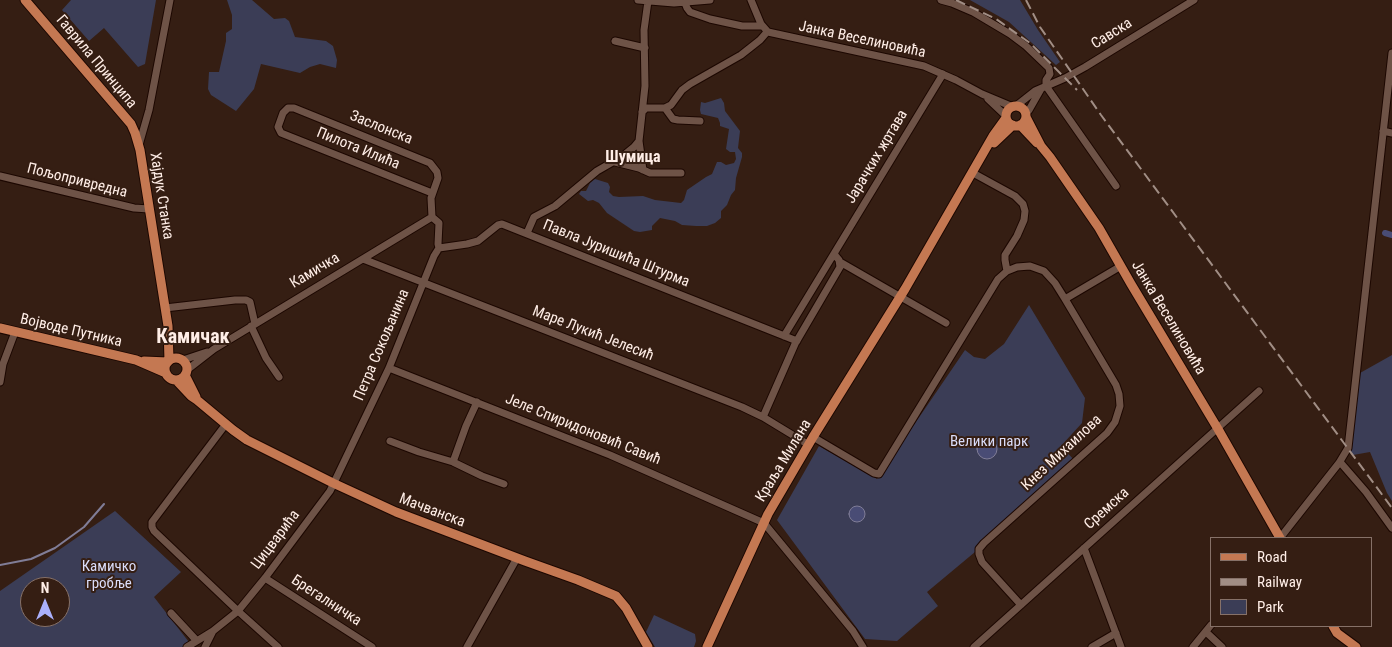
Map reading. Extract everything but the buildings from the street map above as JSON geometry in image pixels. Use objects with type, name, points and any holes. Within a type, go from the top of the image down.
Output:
[{"type":"main road","name":"Гаврила Принципа","points":[[25,0],[130,124],[139,145]]},
{"type":"main road","points":[[1016,125],[1024,122],[1026,115],[1022,108],[1014,107],[1009,110],[1006,117],[1009,123],[1016,125],[1041,146]]},
{"type":"main road","name":"Јанка Веселиновића","points":[[1026,115],[1041,146],[1100,228],[1279,537]]},
{"type":"main road","name":"Краља Милана","points":[[707,647],[764,523],[811,441],[900,297],[993,136],[1006,117]]},
{"type":"main road","name":"Краља Милана","points":[[984,154],[997,140],[1016,125]]},
{"type":"main road","name":"Хајдук Станка","points":[[139,145],[168,326],[168,361]]},
{"type":"main road","name":"Хајдук Станка","points":[[168,326],[181,359]]},
{"type":"main road","name":"Војводе Путника","points":[[0,328],[136,360],[166,373]]},
{"type":"main road","points":[[174,358],[181,359],[186,364],[186,372],[181,378],[176,380],[166,373],[166,367],[168,361],[174,358]]},
{"type":"main road","name":"Војводе Путника","points":[[136,360],[168,361]]},
{"type":"main road","name":"Мачванска","points":[[186,372],[197,400]]},
{"type":"main road","name":"Мачванска","points":[[176,380],[191,396],[248,440],[333,484],[403,515],[616,596],[626,608],[648,647]]},
{"type":"main road","points":[[1334,627],[1337,632],[1356,647]]},
{"type":"street","name":"Хајдук Станка","points":[[139,145],[149,110],[170,0]]},
{"type":"street","points":[[638,0],[685,2],[710,0]]},
{"type":"street","points":[[642,112],[646,108],[664,108],[671,105],[682,90],[690,84],[742,55],[760,40],[765,29],[751,0]]},
{"type":"street","points":[[941,0],[973,12],[1010,34],[1047,65],[1050,71],[1049,76],[1026,115]]},
{"type":"street","name":"Савска","points":[[1014,107],[1035,91],[1085,67],[1194,0]]},
{"type":"street","points":[[643,170],[639,141],[645,86],[644,30],[648,1]]},
{"type":"street","name":"Јанка Веселиновића","points":[[685,2],[690,12],[710,19],[765,29],[776,35],[924,66],[1014,107]]},
{"type":"street","points":[[615,42],[645,48]]},
{"type":"street","points":[[1281,537],[1347,452],[1392,53]]},
{"type":"street","points":[[1050,71],[1057,73],[1062,79]]},
{"type":"street","name":"Јарачких жртава","points":[[784,336],[943,74]]},
{"type":"street","points":[[1044,87],[1116,186]]},
{"type":"street","name":"Јанка Веселиновића","points":[[982,94],[1006,117]]},
{"type":"street","name":"Заслонска","points":[[278,127],[285,110],[294,108],[430,163],[438,172],[437,184],[431,198],[432,217]]},
{"type":"street","points":[[664,108],[673,118],[678,120],[700,120]]},
{"type":"street","name":"Пилота Илића","points":[[278,127],[282,133],[290,137],[432,193]]},
{"type":"street","points":[[1383,131],[1392,133]]},
{"type":"street","points":[[527,233],[534,216],[555,206],[598,171],[615,162],[639,141]]},
{"type":"street","points":[[615,162],[650,172],[681,172]]},
{"type":"street","points":[[811,441],[879,474],[995,284],[1007,271],[1004,260],[1005,255],[1024,220],[1025,211],[1023,204],[1014,196],[973,173]]},
{"type":"street","name":"Пољопривредна","points":[[0,176],[149,210]]},
{"type":"street","name":"Петра Сокољанина","points":[[333,484],[389,368],[434,256],[439,248],[439,223],[432,217]]},
{"type":"street","name":"Камичка","points":[[186,372],[214,349],[432,217]]},
{"type":"street","name":"Павла Јуришића Штурма","points":[[439,248],[478,241],[493,228],[502,224],[784,336]]},
{"type":"street","points":[[834,254],[840,262],[946,323]]},
{"type":"street","name":"Маре Лукић Јелесић","points":[[363,259],[763,416],[811,441]]},
{"type":"street","points":[[763,416],[797,341],[839,271],[840,262]]},
{"type":"street","name":"Кнез Михаилова","points":[[1007,271],[1017,266],[1035,267],[1051,278],[1116,385],[1119,394],[1119,409],[1115,422],[1107,433],[979,549],[979,557],[982,562],[1021,605]]},
{"type":"street","points":[[1065,299],[1121,266]]},
{"type":"street","points":[[165,308],[235,300],[250,302],[253,325],[266,358],[279,377]]},
{"type":"street","points":[[0,382],[3,364],[15,332]]},
{"type":"street","points":[[784,336],[797,341]]},
{"type":"street","name":"Камичка","points":[[181,359],[214,349]]},
{"type":"street","name":"Јеле Спиридоновић Савић","points":[[389,368],[629,463],[764,523]]},
{"type":"street","name":"Сремска","points":[[974,647],[1259,392]]},
{"type":"street","points":[[453,462],[477,402]]},
{"type":"street","points":[[226,424],[152,522],[152,527],[154,531],[278,647]]},
{"type":"street","points":[[390,441],[453,462],[504,484]]},
{"type":"street","points":[[1340,462],[1366,492],[1392,528]]},
{"type":"street","name":"Цицварића","points":[[187,647],[213,631],[238,611],[265,578],[330,491],[333,484]]},
{"type":"street","points":[[764,523],[853,631],[862,647]]},
{"type":"street","points":[[1084,548],[1121,647]]},
{"type":"street","points":[[467,647],[517,558]]},
{"type":"street","name":"Брегалничка","points":[[265,578],[372,647]]},
{"type":"street","points":[[171,613],[197,641]]},
{"type":"street","points":[[1193,647],[1210,627]]},
{"type":"street","points":[[205,647],[213,631]]},
{"type":"street","points":[[1206,632],[1222,647]]},
{"type":"street","points":[[1092,647],[1116,633]]},
{"type":"green space","points":[[71,0],[156,0],[145,64],[138,67],[104,28],[89,41],[62,10]]},
{"type":"green space","points":[[227,0],[252,0],[274,19],[285,18],[289,21],[295,37],[326,41],[333,46],[337,60],[336,68],[320,64],[300,73],[261,64],[254,89],[236,111],[211,95],[208,89],[209,72],[219,72],[226,33],[232,29],[232,15]]},
{"type":"green space","points":[[970,0],[1020,0],[1060,62],[1056,65],[1009,22]]},
{"type":"green space","points":[[721,98],[725,111],[740,131],[738,148],[742,153],[742,157],[736,178],[735,190],[727,205],[721,211],[721,218],[715,223],[707,226],[682,225],[675,221],[660,218],[652,226],[652,230],[634,231],[607,213],[599,203],[593,200],[588,201],[579,194],[581,191],[586,191],[590,183],[595,179],[608,183],[610,187],[609,192],[613,196],[643,196],[655,200],[681,203],[687,190],[712,174],[717,162],[726,165],[734,163],[736,159],[735,152],[730,152],[726,149],[729,129],[720,126],[718,118],[701,114],[700,110],[701,102],[705,103]]},
{"type":"green space","name":"Велики парк","points":[[1029,305],[1085,398],[1082,423],[1061,446],[1075,461],[987,542],[927,592],[938,606],[897,641],[865,639],[777,520],[819,446],[877,479],[965,350],[974,357],[985,359],[1004,344]]},
{"type":"green space","points":[[1392,355],[1392,501],[1370,452],[1353,455],[1350,451],[1360,373]]},
{"type":"green space","name":"Камичко гробље","points":[[115,511],[181,572],[154,597],[192,646],[190,647],[0,647],[0,591],[20,577],[20,627],[70,627],[70,577],[20,577]]},
{"type":"green space","points":[[654,615],[695,634],[696,641],[694,647],[655,647],[646,632]]},
{"type":"shaded area","points":[[987,439],[994,442],[997,449],[994,456],[987,459],[980,456],[977,449],[980,442]]},
{"type":"shaded area","points":[[857,506],[863,508],[865,514],[863,520],[857,522],[851,520],[849,514],[851,508]]},
{"type":"waterway","points":[[1385,233],[1392,235]]},
{"type":"waterway","name":"Камичак","points":[[0,565],[31,559],[55,548],[84,527],[104,504]]},
{"type":"railway","points":[[956,0],[996,19],[1030,43],[1077,90]]},
{"type":"railway","points":[[1026,0],[1040,27],[1101,115],[1392,508]]},
{"type":"district","name":"Шумица","points":[[633,158]]},
{"type":"district","name":"Камичак","points":[[193,338]]}]
